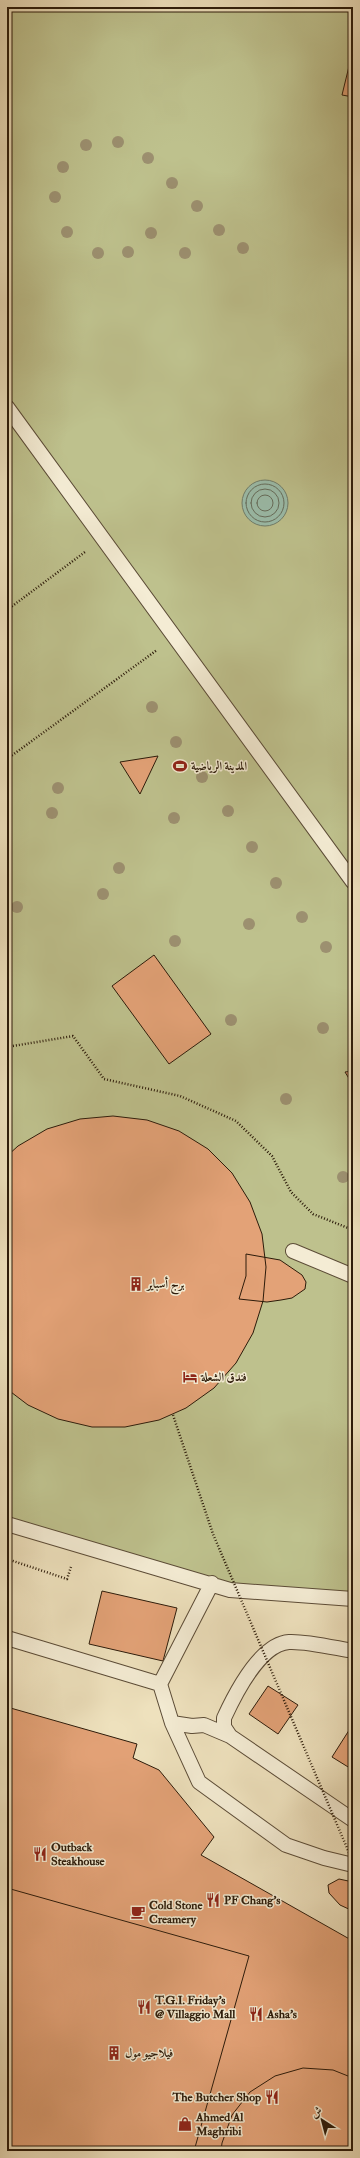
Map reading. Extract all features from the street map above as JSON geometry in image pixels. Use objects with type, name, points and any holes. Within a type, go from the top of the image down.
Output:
[{"type":"lane","points":[[7,407],[353,882]]},
{"type":"lane","points":[[293,1251],[353,1276]]},
{"type":"lane","points":[[7,1524],[212,1583],[230,1590],[353,1599]]},
{"type":"lane","points":[[212,1583],[160,1684],[172,1723],[199,1782],[286,1845],[324,1858],[353,1865]]},
{"type":"lane","points":[[7,1638],[160,1684]]},
{"type":"lane","points":[[230,1736],[224,1727],[224,1718],[259,1658],[266,1652],[277,1645],[290,1642],[353,1651]]},
{"type":"lane","points":[[172,1723],[192,1726],[204,1725],[230,1736],[353,1820]]},
{"type":"path","points":[[7,610],[104,539]]},
{"type":"path","points":[[7,759],[175,637]]},
{"type":"path","points":[[7,1047],[73,1036],[104,1079],[180,1096],[236,1122],[272,1156],[291,1192],[312,1214],[353,1230]]},
{"type":"path","points":[[173,1414],[213,1534],[353,1862]]},
{"type":"path","points":[[7,1559],[67,1579],[80,1546]]},
{"type":"path","points":[[353,1910],[353,1918]]},
{"type":"green space","name":"المدينة الرياضية","points":[[7,7],[353,7],[353,1599],[230,1590],[7,1524]]},
{"type":"water","points":[[261,480],[269,480],[278,484],[284,490],[288,503],[284,516],[278,522],[269,526],[261,526],[252,522],[246,516],[242,507],[242,499],[246,490],[252,484]]},
{"type":"building","points":[[351,58],[353,58],[353,97],[342,95]]},
{"type":"building","points":[[158,756],[140,794],[120,762]]},
{"type":"building","points":[[154,955],[211,1034],[169,1064],[112,986]]},
{"type":"building","points":[[353,1071],[353,1085],[345,1072]]},
{"type":"building","name":"برج أسباير","points":[[113,1116],[147,1120],[179,1131],[208,1149],[232,1173],[250,1202],[262,1234],[266,1267],[263,1301],[253,1333],[236,1363],[214,1388],[186,1408],[159,1420],[125,1427],[92,1427],[58,1419],[28,1405],[7,1389],[7,1156],[18,1146],[47,1129],[80,1119]]},
{"type":"building","points":[[246,1254],[280,1260],[302,1275],[306,1282],[305,1289],[292,1298],[281,1300],[267,1302],[239,1299],[246,1276]]},
{"type":"building","points":[[102,1591],[177,1608],[163,1661],[89,1644]]},
{"type":"building","points":[[268,1686],[298,1705],[278,1734],[249,1714]]},
{"type":"building","name":"فيلاجيو مول","points":[[7,1707],[137,1744],[133,1758],[159,1770],[214,1837],[201,1855],[353,1941],[353,2151],[7,2151]]},
{"type":"building","points":[[353,1724],[353,1770],[332,1757]]},
{"type":"building","points":[[339,1879],[353,1882],[353,1911],[340,1905],[329,1893],[328,1885]]},
{"type":"building","name":"فيلاجيو مول","points":[[7,1888],[249,1956],[194,2151],[7,2151]]},
{"type":"building","points":[[303,2068],[333,2070],[353,2078],[353,2151],[221,2151],[222,2143],[232,2115],[250,2092],[275,2076]]},
{"type":"place","name":"المدينة الرياضية","points":[[180,766]]},
{"type":"place","name":"برج أسباير","points":[[136,1284]]},
{"type":"place","name":"فندق الشعلة","points":[[190,1377]]},
{"type":"place","name":"Outback Steakhouse","points":[[40,1854]]},
{"type":"place","name":"PF Chang's","points":[[213,1900]]},
{"type":"place","name":"Cold Stone Creamery","points":[[138,1912]]},
{"type":"place","name":"T.G.I. Friday's @ Villaggio Mall","points":[[144,2007]]},
{"type":"place","name":"Asha's","points":[[256,2014]]},
{"type":"place","name":"فيلاجيو مول","points":[[114,2053]]},
{"type":"place","name":"The Butcher Shop","points":[[272,2097]]},
{"type":"place","name":"Ahmed Al Maghribi","points":[[185,2124]]}]
